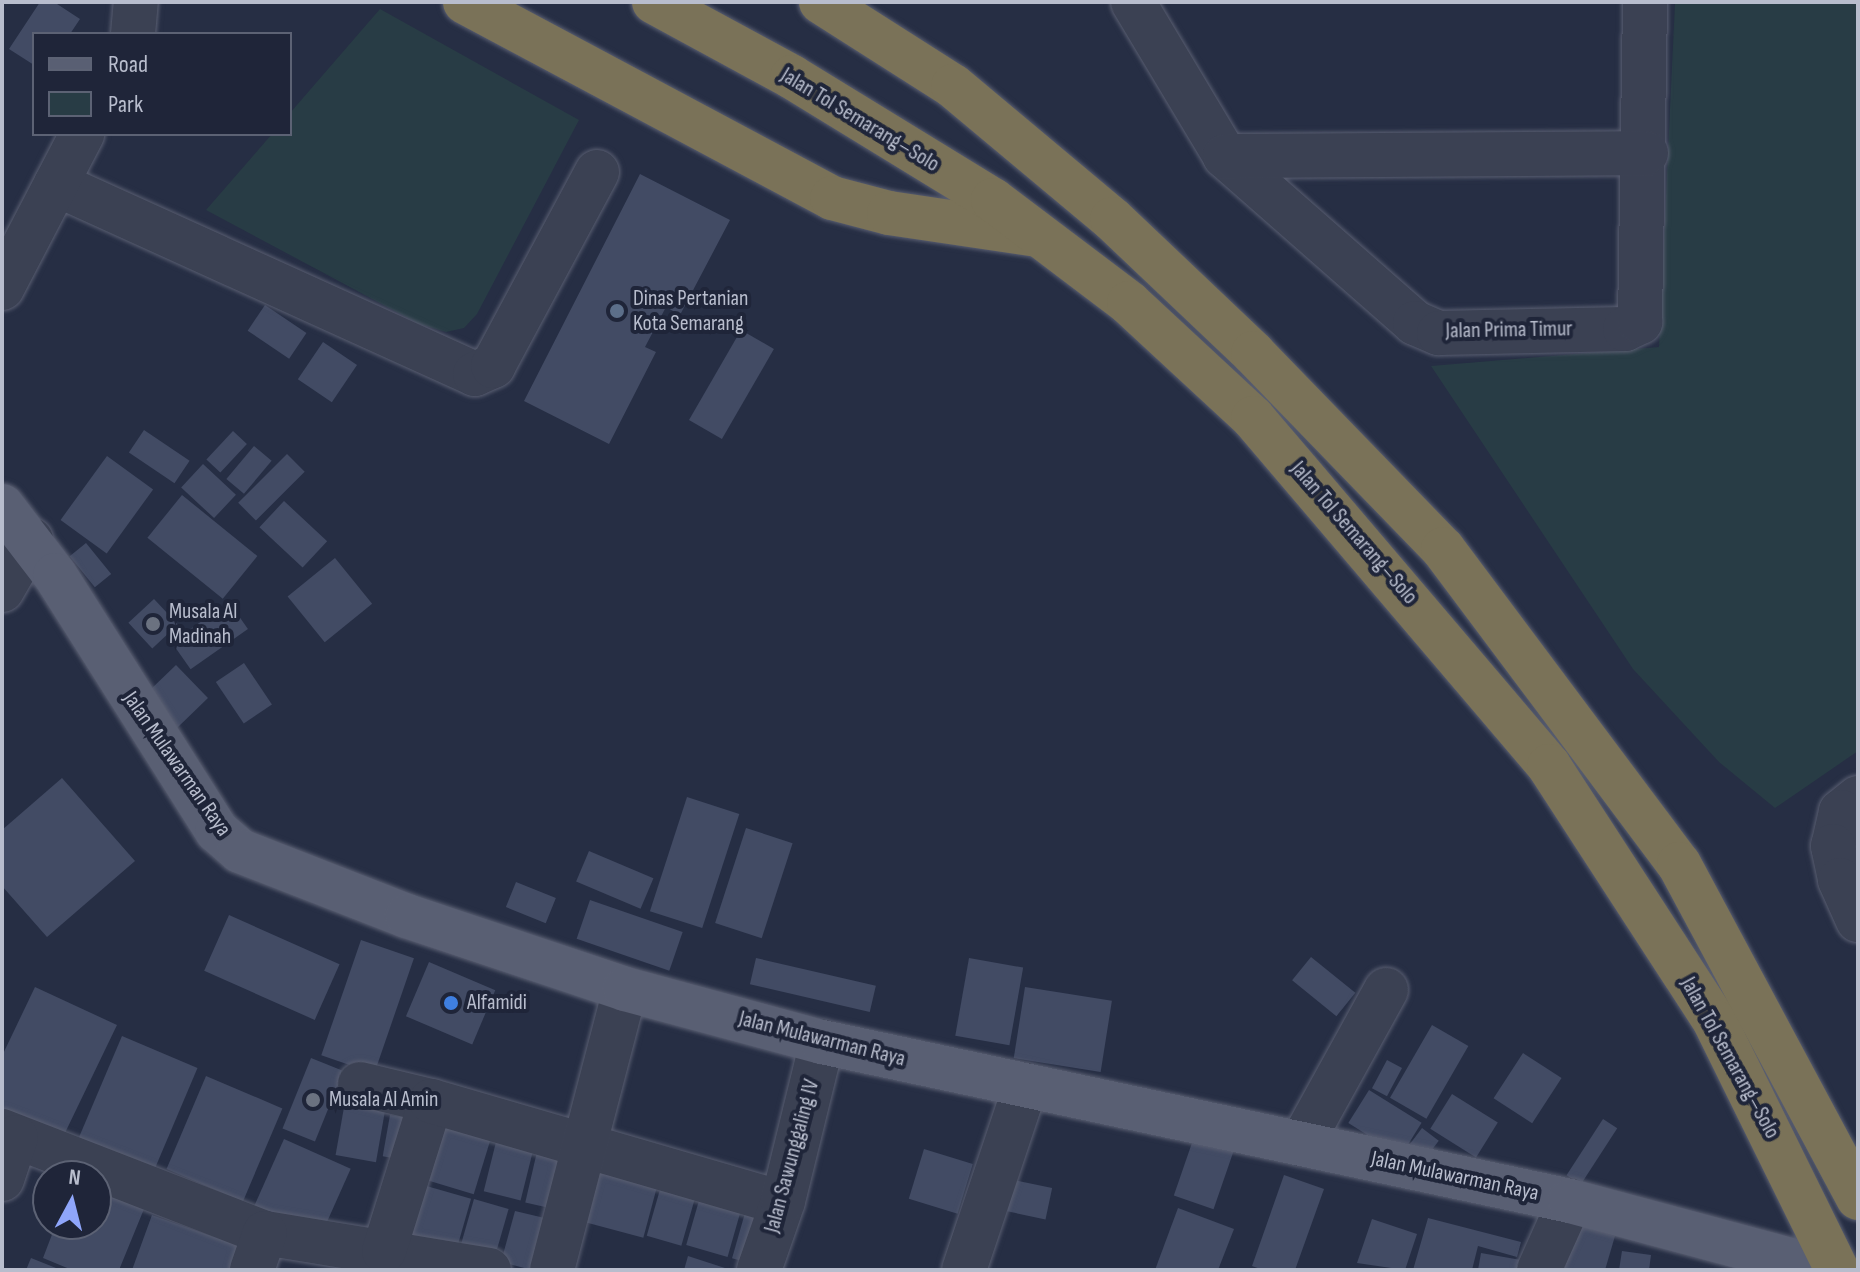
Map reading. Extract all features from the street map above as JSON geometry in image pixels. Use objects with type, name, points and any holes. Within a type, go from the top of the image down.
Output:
[{"type":"highway","points":[[465,2],[832,198],[889,213],[1038,235]]},
{"type":"highway","name":"Jalan Tol Semarang–Solo","points":[[654,2],[792,77],[993,200],[1129,303],[1253,418],[1549,766],[1715,1022],[1837,1270]]},
{"type":"highway","points":[[821,2],[953,86],[1112,219],[1253,353],[1443,549],[1679,864],[1858,1198]]},
{"type":"main road","name":"Jalan Mulawarman Raya","points":[[2,506],[31,540],[217,831],[240,851],[407,916],[625,989],[822,1042],[1570,1201],[1828,1270]]},
{"type":"street","points":[[133,32],[136,2]]},
{"type":"street","name":"Jalan Prima Timur","points":[[1133,2],[1225,156],[1415,323],[1439,333],[1625,329],[1640,322],[1646,153],[1645,2]]},
{"type":"street","points":[[2,288],[81,136]]},
{"type":"street","points":[[1225,156],[1646,153]]},
{"type":"street","points":[[56,184],[475,374],[493,366],[500,356],[597,172]]},
{"type":"street","points":[[2,590],[31,540]]},
{"type":"street","points":[[1858,798],[1841,812],[1833,846],[1840,880],[1858,920]]},
{"type":"street","points":[[552,1270],[625,989]]},
{"type":"street","points":[[1301,1144],[1386,990]]},
{"type":"street","name":"Jalan Sawunggaling IV","points":[[759,1270],[783,1201],[822,1042]]},
{"type":"street","points":[[360,1084],[585,1142],[765,1198]]},
{"type":"street","points":[[964,1270],[1026,1085]]},
{"type":"street","points":[[384,1251],[431,1101]]},
{"type":"street","points":[[2,1179],[9,1134],[258,1252],[384,1251],[489,1270]]},
{"type":"street","points":[[1539,1270],[1570,1201]]},
{"type":"green space","points":[[1675,2],[1858,2],[1858,751],[1775,808],[1719,762],[1633,669],[1431,366],[1659,347]]},
{"type":"green space","points":[[380,9],[579,120],[477,314],[464,328],[446,332],[419,324],[206,210],[270,136],[292,136],[292,111]]},
{"type":"building","points":[[40,2],[54,2],[80,19],[71,32],[32,32],[32,64],[9,49]]},
{"type":"building","name":"Dinas Pertanian Kota Semarang","points":[[640,174],[730,220],[680,315],[666,307],[645,347],[656,352],[609,444],[524,401]]},
{"type":"building","points":[[265,305],[306,333],[289,359],[248,331]]},
{"type":"building","points":[[741,330],[774,349],[722,439],[689,420]]},
{"type":"building","points":[[323,342],[357,365],[332,402],[298,379]]},
{"type":"building","points":[[144,430],[190,461],[174,483],[129,452]]},
{"type":"building","points":[[233,431],[247,444],[220,472],[206,460]]},
{"type":"building","points":[[254,446],[272,461],[244,494],[226,479]]},
{"type":"building","points":[[287,454],[305,472],[256,520],[238,503]]},
{"type":"building","points":[[107,456],[153,490],[107,553],[61,520]]},
{"type":"building","points":[[203,464],[236,495],[214,518],[181,487]]},
{"type":"building","points":[[182,495],[257,556],[223,599],[147,538]]},
{"type":"building","points":[[284,501],[327,541],[303,568],[259,527]]},
{"type":"building","points":[[86,543],[111,574],[95,587],[70,556]]},
{"type":"building","points":[[335,558],[372,604],[325,642],[288,596]]},
{"type":"building","name":"Musala Al Madinah","points":[[154,599],[178,625],[152,648],[128,623]]},
{"type":"building","points":[[229,602],[248,629],[191,669],[172,642]]},
{"type":"building","points":[[244,663],[272,704],[244,723],[216,682]]},
{"type":"building","points":[[176,665],[208,698],[171,734],[139,701]]},
{"type":"building","points":[[62,778],[135,861],[47,937],[2,886],[2,830]]},
{"type":"building","points":[[687,797],[739,814],[702,928],[650,911]]},
{"type":"building","points":[[746,828],[793,843],[762,938],[715,923]]},
{"type":"building","points":[[589,851],[653,878],[641,909],[576,881]]},
{"type":"building","points":[[516,882],[556,898],[546,923],[506,907]]},
{"type":"building","points":[[590,900],[683,932],[669,971],[577,939]]},
{"type":"building","points":[[229,915],[340,964],[315,1020],[204,971]]},
{"type":"building","points":[[361,940],[414,958],[374,1074],[321,1055]]},
{"type":"building","points":[[1311,957],[1355,993],[1336,1016],[1292,980]]},
{"type":"building","points":[[756,958],[876,986],[870,1012],[750,984]]},
{"type":"building","points":[[969,958],[1023,968],[1009,1045],[955,1036]]},
{"type":"building","name":"Alfamidi","points":[[429,962],[495,990],[472,1044],[406,1016]]},
{"type":"building","points":[[35,987],[117,1025],[63,1137],[2,1108],[2,1056]]},
{"type":"building","points":[[1025,987],[1112,1001],[1101,1072],[1014,1058]]},
{"type":"building","points":[[1432,1025],[1468,1046],[1426,1119],[1390,1098]]},
{"type":"building","points":[[122,1036],[197,1068],[154,1171],[78,1139]]},
{"type":"building","points":[[1523,1053],[1562,1078],[1532,1123],[1494,1098]]},
{"type":"building","name":"Musala Al Amin","points":[[311,1058],[343,1071],[315,1142],[283,1128]]},
{"type":"building","points":[[1387,1060],[1402,1068],[1387,1096],[1372,1088]]},
{"type":"building","points":[[206,1076],[282,1108],[243,1201],[167,1169]]},
{"type":"building","points":[[1369,1090],[1422,1123],[1401,1156],[1348,1123]]},
{"type":"building","points":[[1452,1094],[1498,1123],[1476,1157],[1430,1129]]},
{"type":"building","points":[[346,1096],[386,1103],[376,1162],[336,1155]]},
{"type":"building","points":[[390,1115],[417,1120],[409,1161],[383,1156]]},
{"type":"building","points":[[443,1117],[493,1132],[474,1194],[424,1179]]},
{"type":"building","points":[[1603,1119],[1617,1128],[1581,1184],[1567,1175]]},
{"type":"building","points":[[1422,1128],[1439,1141],[1418,1169],[1401,1156]]},
{"type":"building","points":[[498,1134],[535,1143],[521,1200],[484,1191]]},
{"type":"building","points":[[1194,1137],[1234,1151],[1214,1209],[1174,1196]]},
{"type":"building","points":[[284,1139],[351,1169],[319,1239],[253,1209]]},
{"type":"building","points":[[539,1143],[573,1151],[559,1210],[525,1202]]},
{"type":"building","points":[[924,1149],[973,1164],[958,1214],[909,1199]]},
{"type":"building","points":[[600,1160],[660,1176],[643,1238],[583,1222]]},
{"type":"building","points":[[1284,1175],[1324,1189],[1295,1270],[1263,1270],[1252,1266]]},
{"type":"building","points":[[663,1179],[698,1189],[681,1246],[647,1236]]},
{"type":"building","points":[[1014,1180],[1052,1188],[1045,1219],[1007,1211]]},
{"type":"building","points":[[423,1185],[471,1199],[456,1251],[408,1237]]},
{"type":"building","points":[[112,1196],[144,1209],[119,1270],[72,1270],[43,1258],[50,1240],[112,1240]]},
{"type":"building","points":[[700,1197],[741,1209],[728,1257],[686,1245]]},
{"type":"building","points":[[474,1199],[509,1209],[494,1261],[459,1251]]},
{"type":"building","points":[[1178,1208],[1234,1229],[1218,1270],[1155,1270]]},
{"type":"building","points":[[515,1211],[553,1220],[532,1270],[501,1262]]},
{"type":"building","points":[[745,1213],[769,1220],[756,1265],[732,1258]]},
{"type":"building","points":[[152,1215],[239,1246],[230,1270],[132,1270]]},
{"type":"building","points":[[1428,1218],[1521,1242],[1517,1257],[1478,1246],[1472,1270],[1413,1270]]},
{"type":"building","points":[[1372,1219],[1417,1234],[1405,1270],[1357,1263]]},
{"type":"building","points":[[1578,1225],[1615,1236],[1605,1270],[1564,1270]]},
{"type":"building","points":[[1622,1251],[1651,1255],[1649,1270],[1619,1270]]},
{"type":"building","points":[[1481,1253],[1521,1260],[1519,1270],[1478,1270]]},
{"type":"building","points":[[688,1256],[728,1269],[728,1270],[684,1270]]},
{"type":"building","points":[[31,1258],[61,1270],[26,1270]]},
{"type":"place","name":"Dinas Pertanian Kota Semarang","points":[[617,311]]},
{"type":"place","name":"Musala Al Madinah","points":[[153,624]]},
{"type":"place","name":"Alfamidi","points":[[451,1003]]},
{"type":"place","name":"Musala Al Amin","points":[[313,1100]]}]
